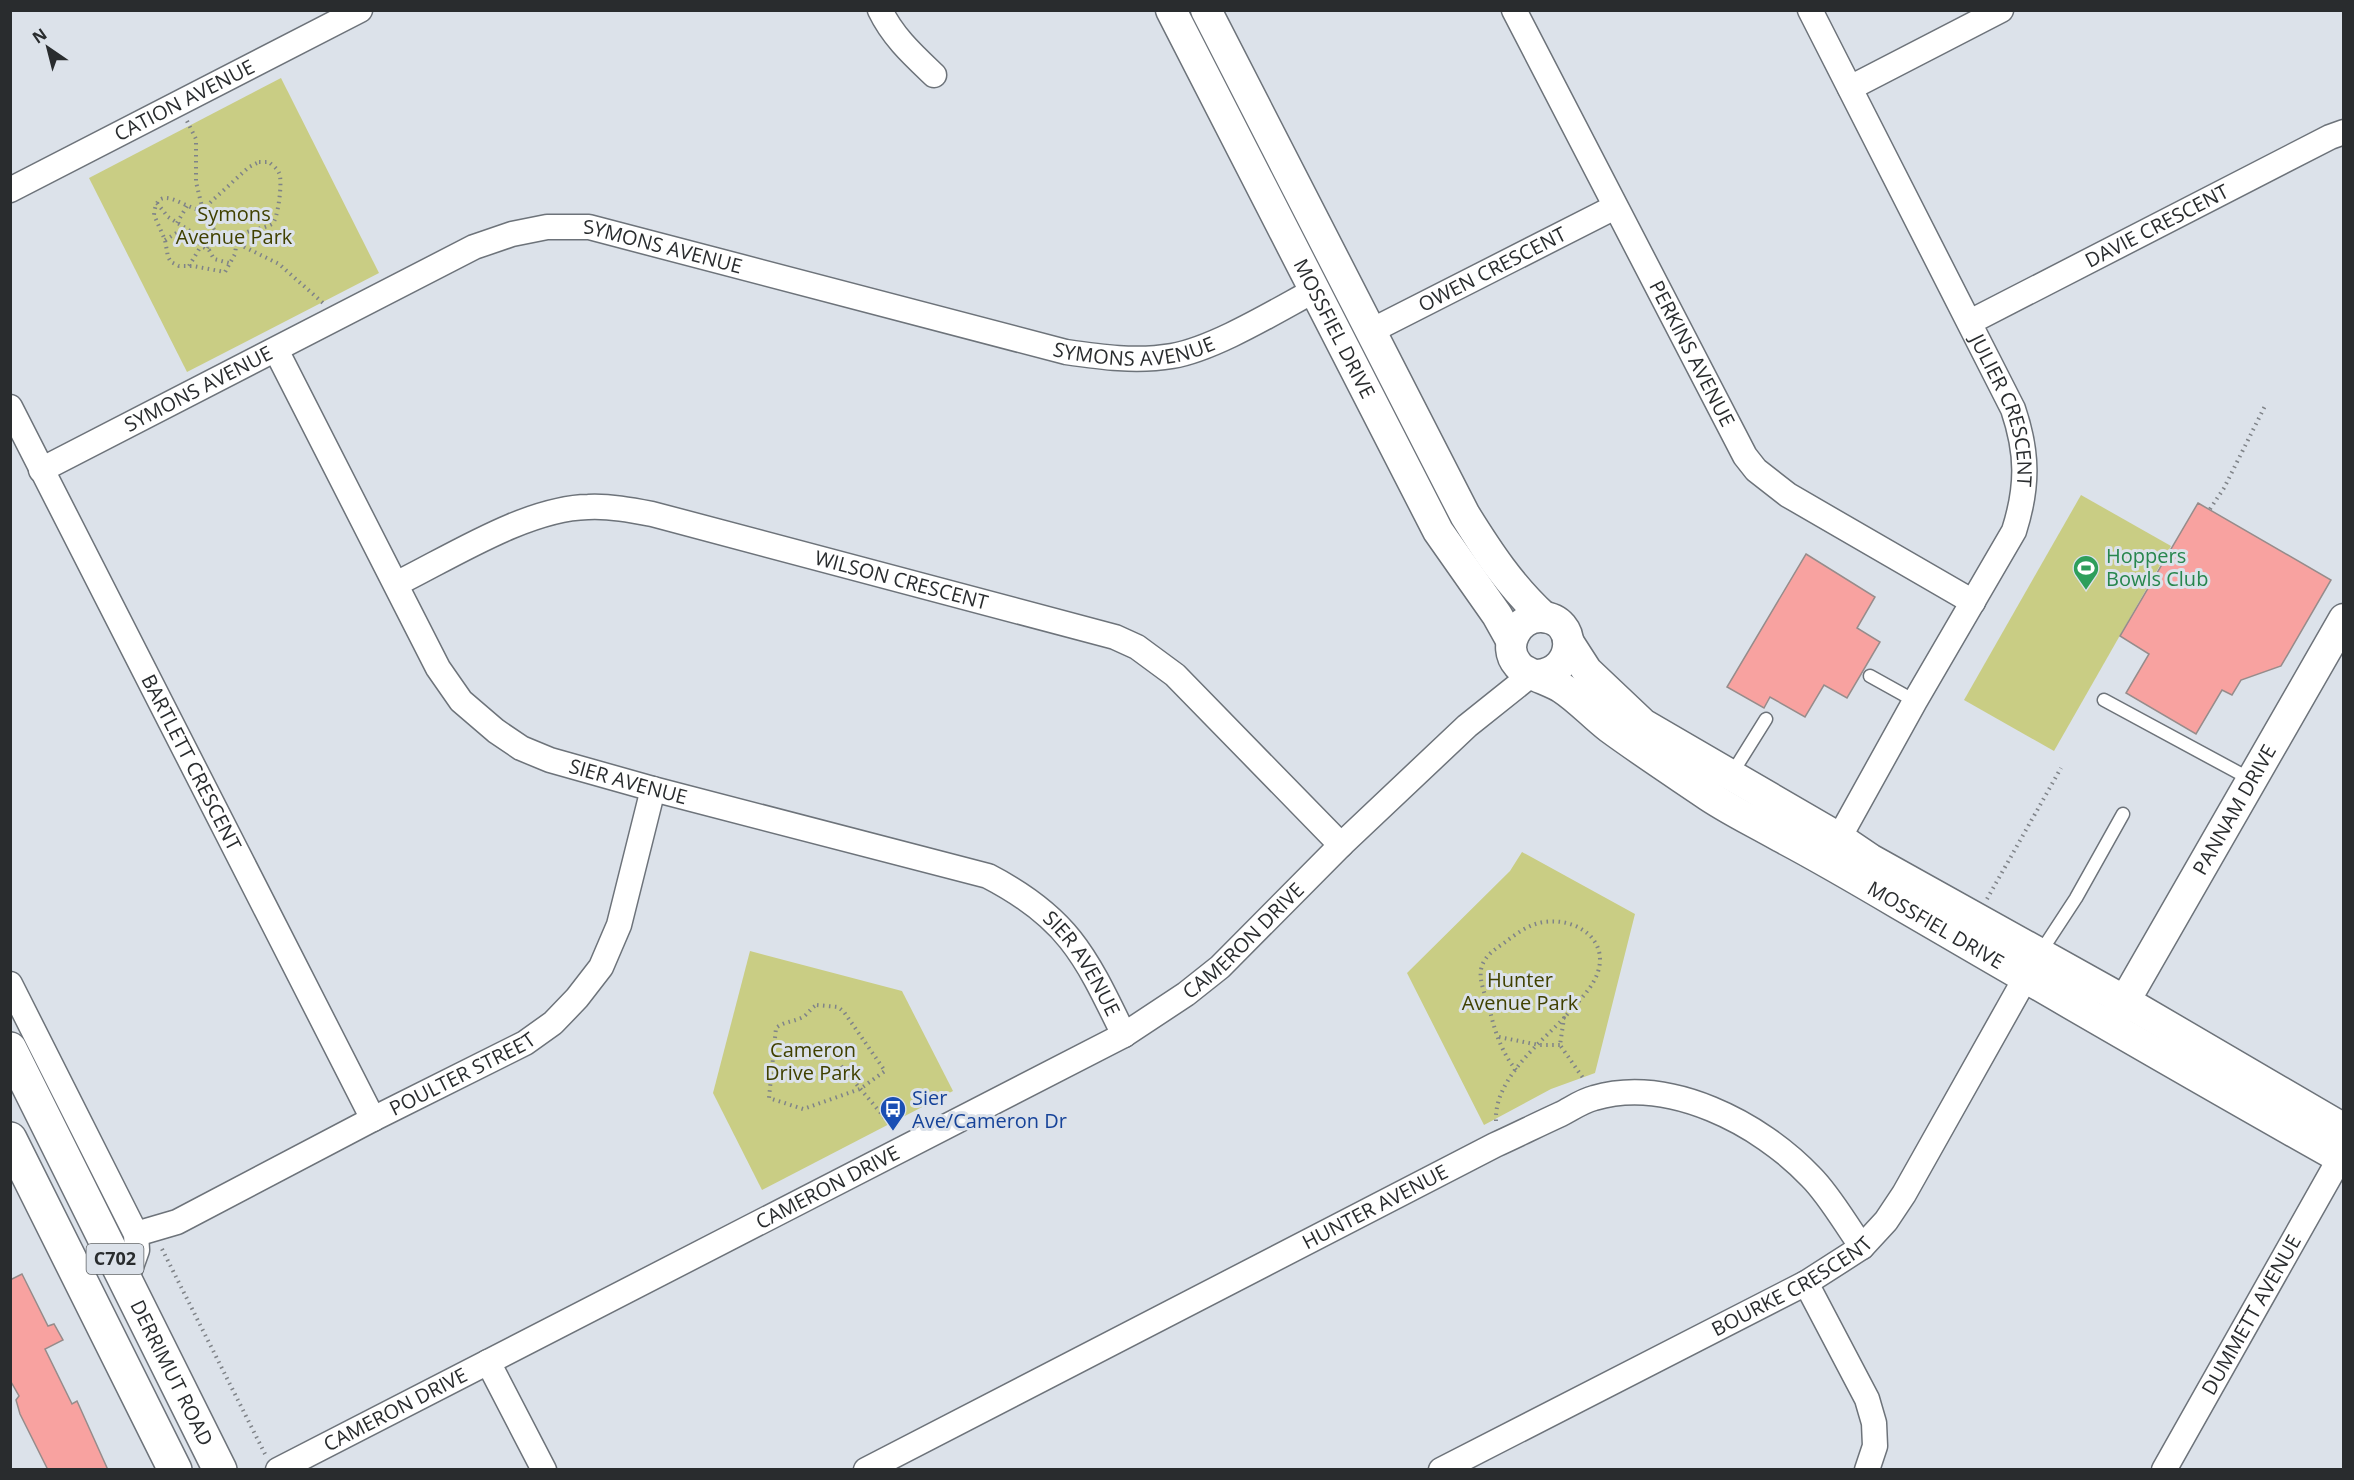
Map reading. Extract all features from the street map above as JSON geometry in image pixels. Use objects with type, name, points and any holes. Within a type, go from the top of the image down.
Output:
[{"type":"highway","name":"DERRIMUT ROAD","points":[[10,1049],[220,1470]]},
{"type":"highway","name":"DERRIMUT ROAD","points":[[10,1138],[175,1470]]},
{"type":"highway","points":[[125,1368],[135,1365],[142,1358],[142,1346],[128,1309],[126,1281]]},
{"type":"street","name":"CATION AVENUE","points":[[10,190],[360,10]]},
{"type":"street","points":[[880,10],[889,27],[904,46],[934,75]]},
{"type":"street","name":"MOSSFIEL DRIVE","points":[[1171,10],[1344,343],[1438,531],[1497,615],[1511,645]]},
{"type":"street","name":"MOSSFIEL DRIVE","points":[[1206,10],[1465,515],[1500,569],[1521,596],[1544,617]]},
{"type":"street","name":"PERKINS AVENUE","points":[[1514,10],[1745,456],[1756,470],[1788,495],[1973,602]]},
{"type":"street","name":"JULIER CRESCENT","points":[[1810,10],[2013,409],[2025,456],[2025,484],[2014,531],[1832,850]]},
{"type":"street","points":[[1850,88],[2001,10]]},
{"type":"street","name":"DAVIE CRESCENT","points":[[1970,322],[2343,132]]},
{"type":"street","name":"OWEN CRESCENT","points":[[1371,331],[1615,207]]},
{"type":"street","name":"SYMONS AVENUE","points":[[41,470],[474,247],[512,234],[547,227],[589,226],[1065,352],[1123,360],[1173,356],[1206,345],[1315,290]]},
{"type":"street","points":[[1315,290],[1343,278]]},
{"type":"street","points":[[1344,343],[1371,331]]},
{"type":"street","name":"SIER AVENUE","points":[[276,350],[444,676],[461,701],[496,731],[521,748],[550,760],[988,876],[1019,892],[1042,908],[1067,933],[1092,970],[1124,1035]]},
{"type":"street","name":"BARTLETT CRESCENT","points":[[10,407],[373,1119]]},
{"type":"street","name":"WILSON CRESCENT","points":[[396,584],[519,522],[552,512],[586,507],[618,508],[652,514],[1115,637],[1137,647],[1175,675],[1341,845]]},
{"type":"street","points":[[1544,617],[1561,626],[1569,643],[1564,662],[1548,674],[1535,674],[1518,665],[1511,645],[1516,630],[1523,622],[1544,617]]},
{"type":"street","name":"PANNAM DRIVE","points":[[2118,1013],[2341,629]]},
{"type":"street","name":"MOSSFIEL DRIVE","points":[[1569,643],[1587,671],[1643,724],[1730,776],[1832,850],[2118,1013],[2343,1129]]},
{"type":"street","name":"CAMERON DRIVE","points":[[1467,726],[1508,668],[1511,645]]},
{"type":"street","name":"MOSSFIEL DRIVE","points":[[1535,674],[1561,687],[1610,728],[1712,799],[1832,850],[1870,859],[1976,918],[2033,965]]},
{"type":"street","name":"CAMERON DRIVE","points":[[273,1464],[488,1362],[1124,1035],[1186,994],[1220,967],[1341,845],[1467,726],[1535,674]]},
{"type":"street","name":"POULTER STREET","points":[[145,1232],[177,1222],[373,1119],[525,1043],[553,1023],[577,998],[601,967],[619,925],[653,789]]},
{"type":"street","name":"BOURKE CRESCENT","points":[[1441,1470],[1806,1283],[1862,1247],[1886,1221],[1904,1194],[2033,965]]},
{"type":"street","points":[[10,984],[145,1232],[126,1281]]},
{"type":"street","name":"MOSSFIEL DRIVE","points":[[2118,1013],[2342,1157]]},
{"type":"street","name":"HUNTER AVENUE","points":[[866,1470],[1473,1156],[1592,1098],[1645,1091],[1690,1101],[1728,1117],[1776,1146],[1812,1177],[1862,1247]]},
{"type":"street","name":"DUMMETT AVENUE","points":[[2164,1470],[2342,1157]]},
{"type":"street","points":[[1806,1283],[1867,1399],[1874,1423],[1875,1446],[1867,1470]]},
{"type":"street","points":[[488,1362],[544,1470]]},
{"type":"lane","points":[[1870,676],[1915,701]]},
{"type":"lane","points":[[2104,700],[2252,780]]},
{"type":"lane","points":[[1730,776],[1766,719]]},
{"type":"lane","points":[[2033,965],[2076,897],[2123,814]]},
{"type":"path","points":[[179,104],[196,139],[196,182],[205,219],[217,232],[279,264],[339,317]]},
{"type":"path","points":[[259,162],[269,162],[280,174],[281,186],[276,220],[272,224],[244,233],[237,239],[235,254],[225,272],[179,266],[171,262],[165,240],[154,215],[157,203],[164,198],[170,198],[187,206],[194,210],[202,210],[249,166],[259,162]]},
{"type":"path","points":[[157,203],[168,218],[183,229],[195,234],[201,246],[207,248],[214,259],[230,263]]},
{"type":"path","points":[[177,223],[187,206]]},
{"type":"path","points":[[165,240],[183,229]]},
{"type":"path","points":[[207,248],[217,232]]},
{"type":"path","points":[[189,266],[201,246]]},
{"type":"path","points":[[2210,509],[2224,488],[2266,404]]},
{"type":"path","points":[[1976,918],[2061,768]]},
{"type":"path","points":[[1496,1121],[1501,1092],[1516,1070],[1595,979],[1600,966],[1599,949],[1592,936],[1579,927],[1557,921],[1540,923],[1496,948],[1482,966],[1481,976],[1498,1037],[1516,1070]]},
{"type":"path","points":[[817,1005],[841,1009],[885,1071],[860,1089],[803,1109],[769,1098],[776,1028],[779,1024],[803,1017],[817,1005]]},
{"type":"path","points":[[1563,1018],[1560,1044],[1583,1078]]},
{"type":"path","points":[[1498,1037],[1539,1045],[1560,1044]]},
{"type":"path","points":[[841,1066],[891,1125]]},
{"type":"path","points":[[145,1232],[159,1245],[273,1464]]},
{"type":"green space","name":"Symons Avenue Park","points":[[281,78],[379,273],[187,372],[89,178]]},
{"type":"green space","name":"Hoppers Bowls Club","points":[[2081,495],[2171,546],[2054,751],[1964,700]]},
{"type":"green space","name":"Hunter Avenue Park","points":[[1522,852],[1635,914],[1595,1073],[1551,1089],[1484,1125],[1407,973],[1510,871]]},
{"type":"green space","name":"Cameron Drive Park","points":[[750,951],[902,991],[953,1091],[762,1190],[713,1093]]},
{"type":"building","points":[[2198,503],[2331,580],[2281,666],[2241,680],[2232,695],[2222,690],[2196,734],[2126,693],[2149,654],[2120,636]]},
{"type":"building","points":[[1806,554],[1875,597],[1857,628],[1880,642],[1847,698],[1824,685],[1805,717],[1770,697],[1764,708],[1727,687]]},
{"type":"building","points":[[22,1274],[48,1326],[54,1324],[63,1340],[45,1349],[72,1404],[77,1401],[108,1470],[48,1470],[20,1414],[16,1400],[19,1396],[10,1380],[10,1280]]},
{"type":"place","name":"Hoppers Bowls Club","points":[[2086,591]]},
{"type":"place","name":"Sier Ave/Cameron Dr","points":[[893,1132]]}]
